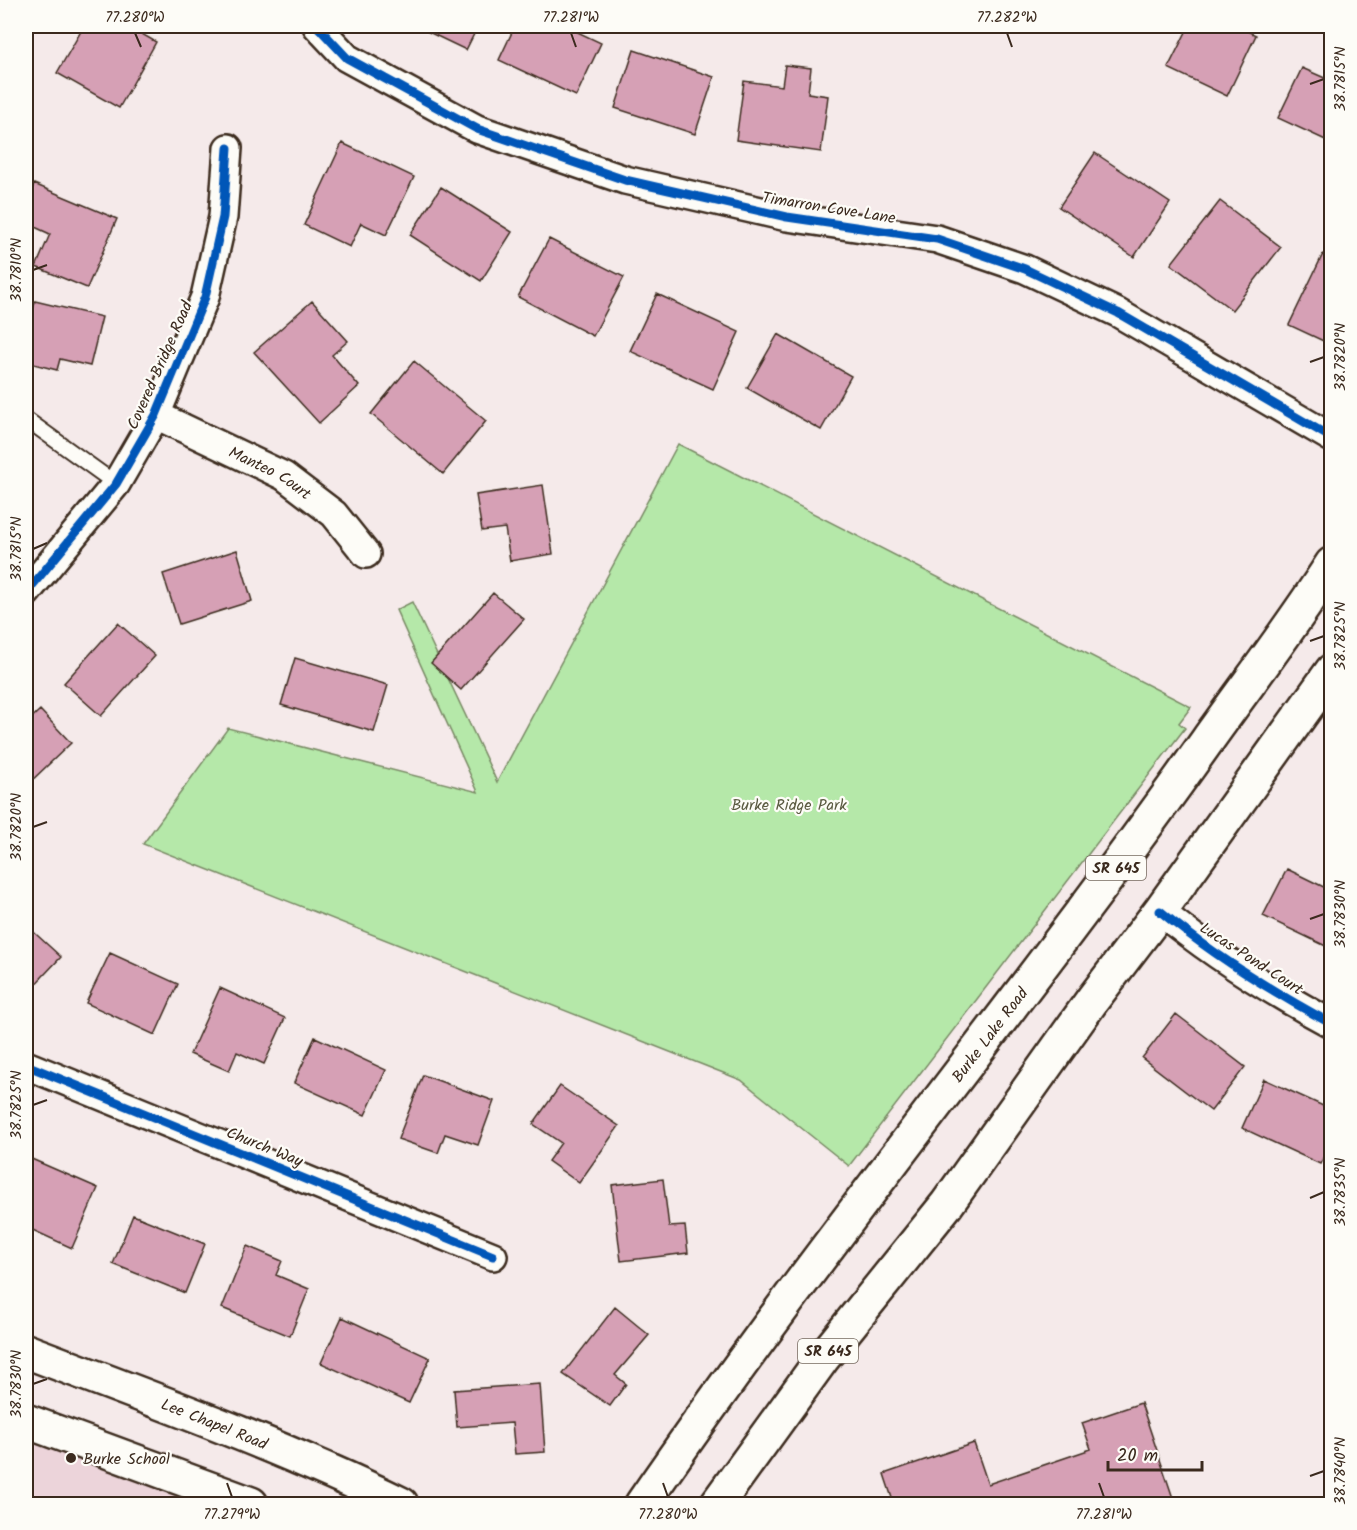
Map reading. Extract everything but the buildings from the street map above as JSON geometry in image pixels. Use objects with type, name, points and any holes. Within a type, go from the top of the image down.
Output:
[{"type":"main road","name":"Burke Lake Road","points":[[642,1504],[788,1301],[1121,862],[1332,564]]},
{"type":"main road","name":"SR 645","points":[[717,1504],[822,1359],[947,1204],[1332,671]]},
{"type":"main road","name":"Lee Chapel Road","points":[[26,1351],[228,1428],[401,1504]]},
{"type":"main road","points":[[26,1421],[251,1504]]},
{"type":"street","name":"Timarron Cove Lane","points":[[317,26],[347,58],[477,129],[625,180],[787,217],[937,239],[1025,269],[1118,313],[1332,438]]},
{"type":"street","name":"Covered Bridge Road","points":[[26,593],[116,484],[156,415],[205,297],[223,217],[228,148]]},
{"type":"street","name":"Manteo Court","points":[[156,415],[284,476],[334,514],[366,554]]},
{"type":"street","name":"Lucas Pond Court","points":[[1160,911],[1211,951],[1289,1001],[1332,1024]]},
{"type":"street","name":"Church Way","points":[[26,1065],[493,1256]]},
{"type":"lane","points":[[26,419],[116,484]]},
{"type":"shaded area","name":"Burke School","points":[[26,1404],[39,1411],[194,1504],[26,1504]]},
{"type":"green space","name":"Burke Ridge Park","points":[[678,444],[1191,707],[1179,723],[1185,728],[849,1166],[741,1080],[143,844],[228,728],[478,792],[396,610],[412,602],[497,782]]},
{"type":"cycle path","points":[[317,26],[347,58],[477,129],[625,180],[787,217],[937,239],[1025,269],[1118,313],[1332,438]]},
{"type":"cycle path","points":[[26,593],[116,484],[156,415],[205,297],[223,217],[228,148]]},
{"type":"cycle path","points":[[1160,911],[1243,972],[1332,1024]]},
{"type":"cycle path","points":[[26,1065],[493,1256]]},
{"type":"place","name":"Burke School","points":[[71,1458]]}]
